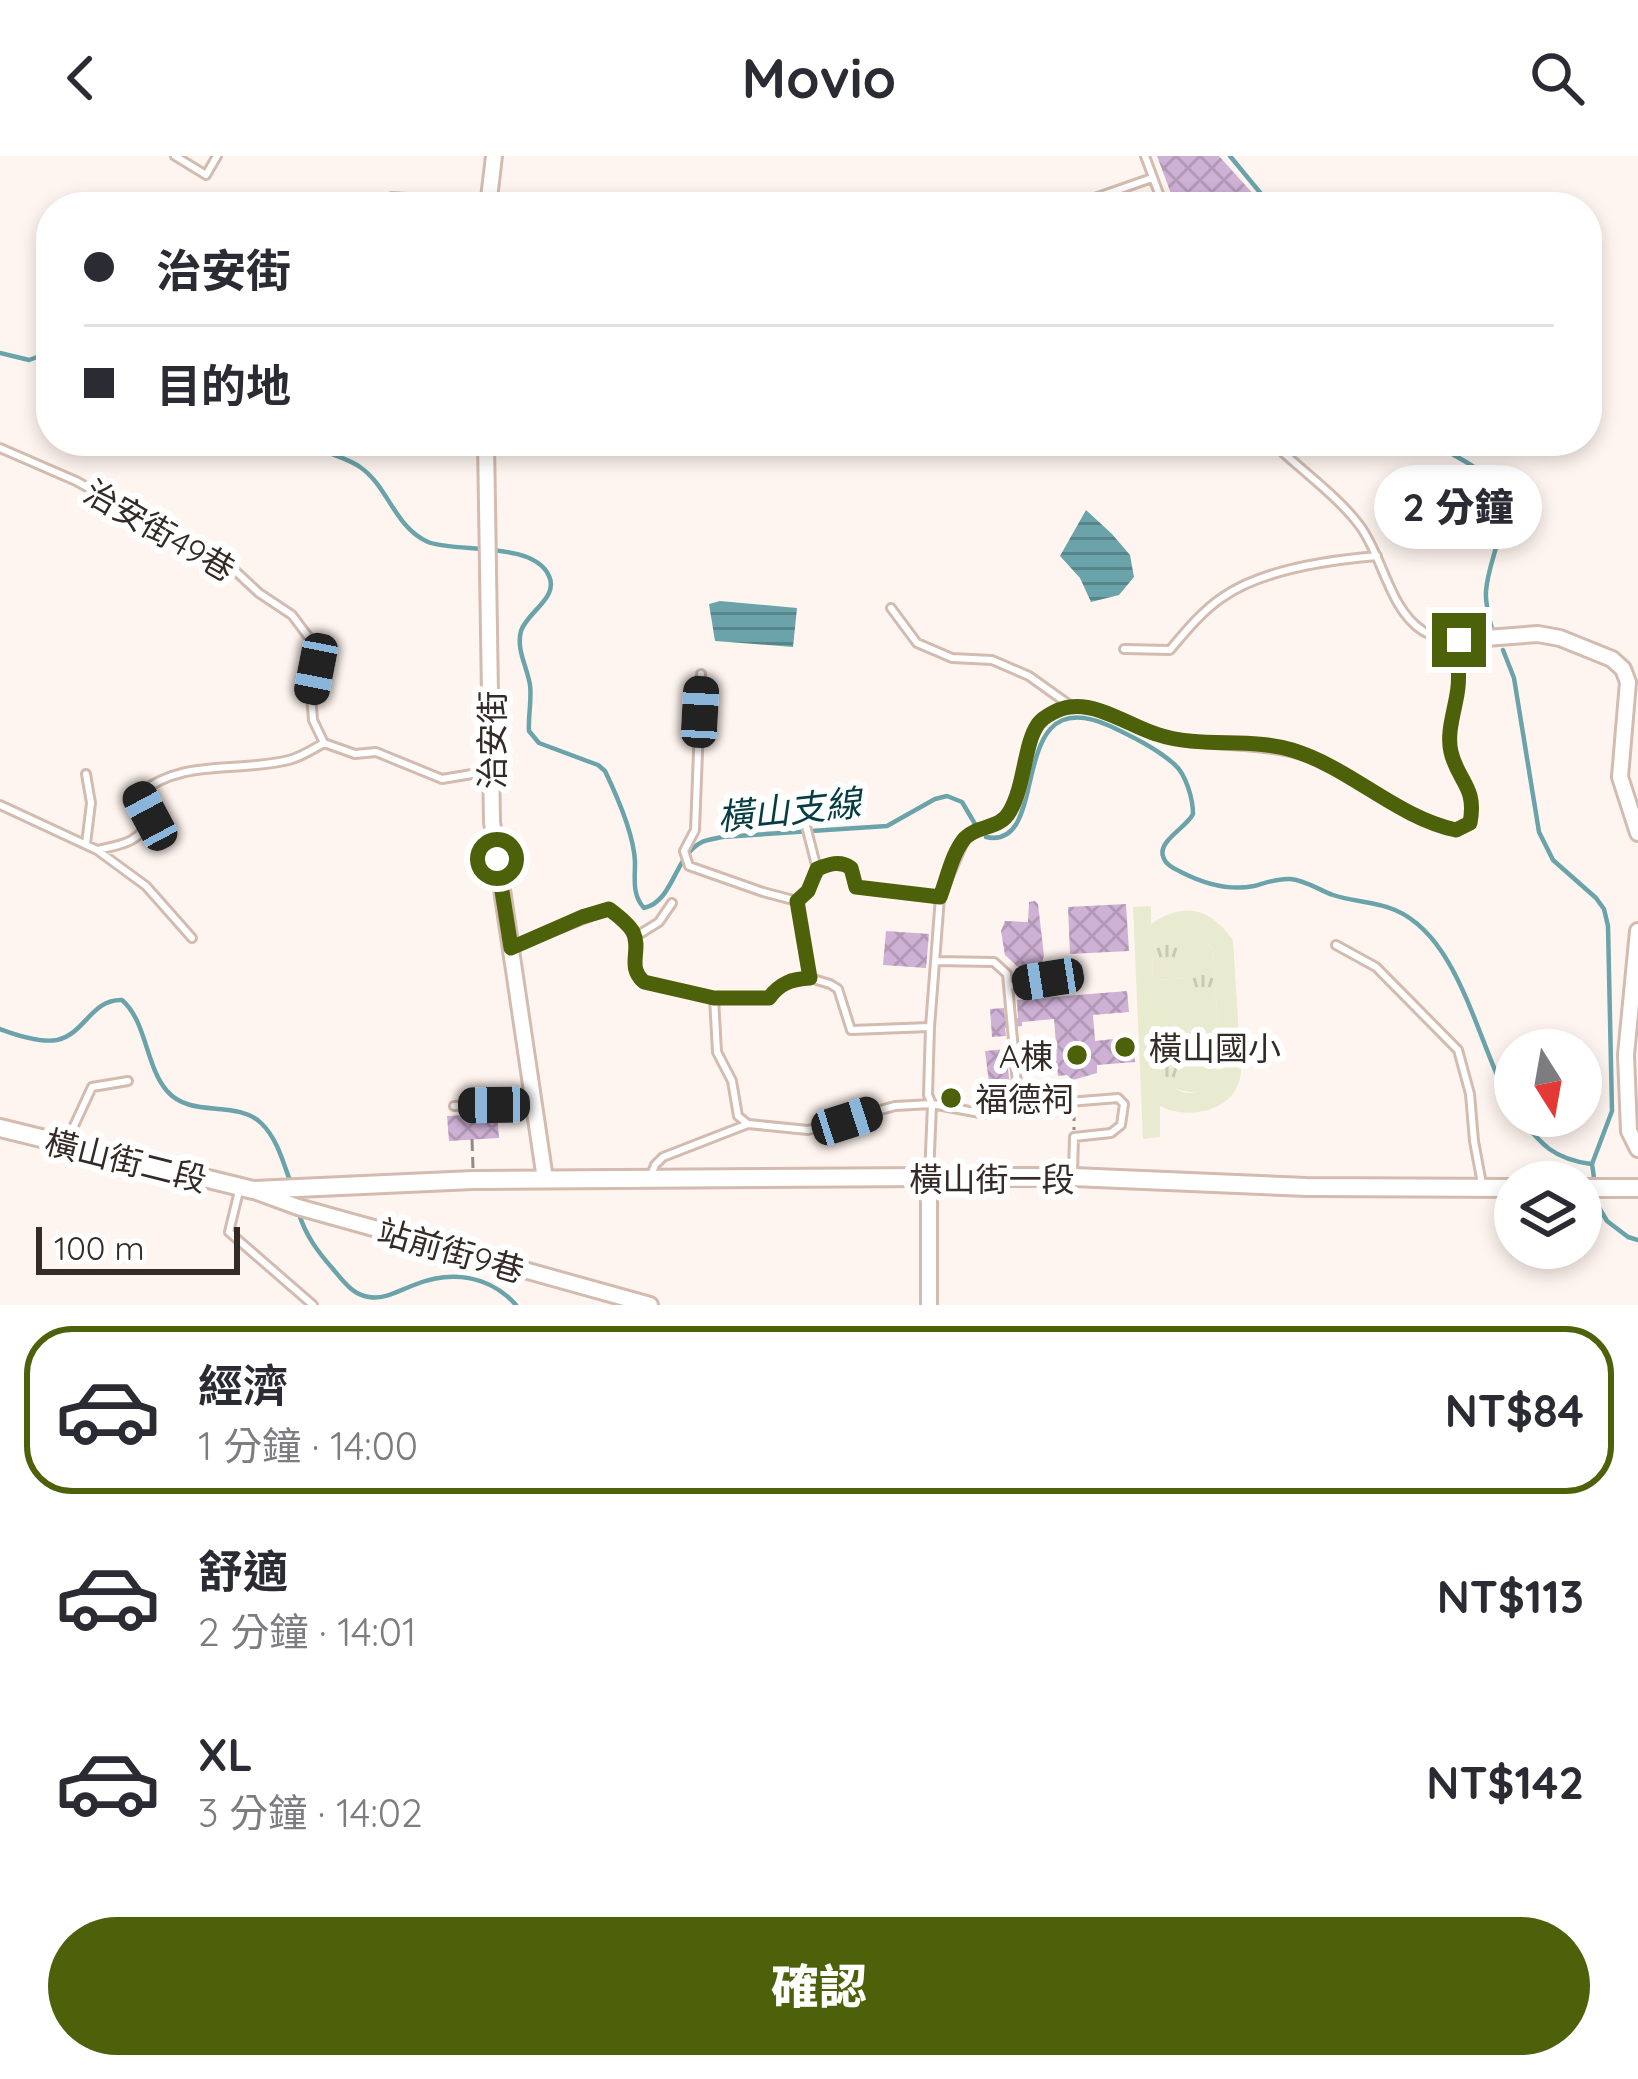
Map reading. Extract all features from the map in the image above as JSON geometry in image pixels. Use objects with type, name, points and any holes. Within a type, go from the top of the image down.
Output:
[{"type":"street","points":[[490,192],[494,156]]},
{"type":"street","name":"治安街","points":[[486,456],[492,822],[545,1179]]},
{"type":"street","points":[[1459,640],[1538,634],[1599,651],[1623,669],[1628,682],[1620,777],[1638,833]]},
{"type":"street","points":[[1638,931],[1626,1055],[1629,1131],[1638,1149]]},
{"type":"street","name":"橫山街二段","points":[[0,1128],[246,1189]]},
{"type":"street","points":[[929,1177],[929,1305]]},
{"type":"street","name":"橫山街一段","points":[[246,1189],[473,1180],[929,1177],[1494,1188]]},
{"type":"street","points":[[1602,1188],[1638,1188]]},
{"type":"street","name":"站前街9巷","points":[[246,1189],[650,1305]]},
{"type":"lane","points":[[175,157],[206,175],[217,156]]},
{"type":"lane","points":[[1144,156],[1157,192]]},
{"type":"lane","points":[[1111,192],[1151,178]]},
{"type":"lane","name":"治安街49巷","points":[[0,448],[76,481],[209,554],[292,615],[310,639],[316,669],[313,719],[324,743]]},
{"type":"lane","points":[[891,608],[917,643],[952,658],[992,660],[1029,676],[1071,706],[1092,709],[1159,736],[1289,749],[1326,764],[1435,826],[1456,830],[1470,823],[1473,806],[1449,738],[1459,683],[1459,640],[1427,634],[1413,623],[1362,528],[1288,456]]},
{"type":"lane","points":[[1124,649],[1170,650],[1223,596],[1267,575],[1377,556]]},
{"type":"lane","points":[[701,674],[695,830],[684,851],[688,866],[797,901]]},
{"type":"lane","points":[[929,1177],[930,1027],[940,897],[964,839],[1010,813],[1039,723],[1071,706]]},
{"type":"lane","points":[[97,850],[128,843],[146,830],[150,816],[139,794],[157,779],[180,772],[292,760],[324,743],[355,754],[376,752],[442,779],[490,771]]},
{"type":"lane","points":[[86,774],[91,803],[86,844]]},
{"type":"lane","points":[[0,805],[97,850],[146,886],[191,938]]},
{"type":"lane","points":[[797,901],[808,891],[817,869],[806,826]]},
{"type":"lane","points":[[817,869],[844,863],[851,868],[856,887],[940,897]]},
{"type":"lane","points":[[797,901],[810,978]]},
{"type":"lane","points":[[635,937],[659,922],[672,903]]},
{"type":"lane","points":[[511,948],[609,909],[635,937],[635,971],[644,982],[714,998],[769,998],[791,980],[810,978],[838,989],[850,1030],[930,1027]]},
{"type":"lane","points":[[1336,944],[1376,967],[1459,1050],[1483,1188]]},
{"type":"lane","points":[[935,961],[994,962],[1007,974],[1019,1106]]},
{"type":"lane","points":[[1008,986],[1048,979]]},
{"type":"lane","points":[[714,998],[717,1052],[732,1081],[737,1116],[748,1124]]},
{"type":"lane","points":[[65,1146],[92,1087],[128,1081]]},
{"type":"lane","points":[[650,1178],[663,1157],[748,1124],[808,1130],[895,1106],[932,1104],[985,1114],[1019,1106],[1118,1098],[1124,1104],[1121,1125],[1111,1132],[1074,1138],[1073,1177]]},
{"type":"lane","points":[[454,1106],[535,1104]]},
{"type":"lane","points":[[246,1189],[229,1232],[313,1305]]},
{"type":"path","points":[[1074,1101],[1074,1138]]},
{"type":"path","points":[[472,1139],[473,1180]]},
{"type":"green space","points":[[1151,906],[1151,924],[1174,913],[1195,911],[1215,920],[1233,940],[1241,1058],[1238,1085],[1222,1104],[1184,1113],[1160,1106],[1160,1137],[1143,1139],[1133,907]],"holes":[[[1171,930],[1200,936],[1213,950],[1220,1062],[1214,1077],[1195,1092],[1175,1088],[1161,1067],[1159,1051],[1192,1048],[1187,978],[1153,980],[1156,946]]]},
{"type":"green space","points":[[1170,930],[1195,932],[1213,950],[1220,1062],[1211,1085],[1197,1092],[1172,1087],[1159,1069],[1158,1050],[1192,1047],[1186,978],[1153,980],[1156,946]]},
{"type":"water","points":[[1086,510],[1130,555],[1134,577],[1119,595],[1091,602],[1080,578],[1060,556]]},
{"type":"water","points":[[709,604],[797,608],[793,647],[715,641]]},
{"type":"building","points":[[1157,156],[1219,156],[1251,192],[1170,192]]},
{"type":"building","points":[[1035,901],[1044,956],[1041,965],[1018,967],[1005,955],[1001,931],[1005,921],[1028,922],[1029,902]]},
{"type":"building","points":[[1126,904],[1129,951],[1070,954],[1068,907]]},
{"type":"building","points":[[886,931],[929,934],[926,968],[883,965]]},
{"type":"building","points":[[1127,991],[1129,1012],[1093,1015],[1095,1041],[1132,1037],[1135,1062],[1097,1065],[1097,1073],[1073,1080],[1058,1076],[1057,1067],[1022,1069],[1020,1047],[1056,1044],[1054,1019],[1022,1022],[1022,1026],[1005,1028],[1006,1036],[992,1037],[990,1009],[1004,1008],[1005,1020],[1018,1018],[1017,1000]]},
{"type":"building","points":[[1006,1049],[1011,1097],[991,1099],[985,1051]]},
{"type":"building","points":[[497,1113],[499,1138],[449,1141],[447,1116]]},
{"type":"waterway","points":[[1230,156],[1260,192]]},
{"type":"waterway","name":"橫山支線","points":[[0,353],[36,357]]},
{"type":"waterway","name":"橫山支線","points":[[338,456],[370,475],[417,536],[441,545],[528,557],[549,576],[550,591],[524,624],[520,638],[530,685],[529,731],[539,743],[605,771],[628,828],[636,892],[644,908],[662,897],[685,857],[709,840],[887,826],[947,796],[962,802],[978,829]]},
{"type":"waterway","points":[[1456,456],[1481,472],[1500,500],[1500,530],[1486,591],[1492,629]]},
{"type":"waterway","points":[[1503,650],[1514,678],[1539,832],[1553,860],[1596,898],[1608,926],[1612,1111],[1592,1164],[1598,1206],[1607,1221],[1638,1240]]},
{"type":"waterway","name":"橫山支線","points":[[986,837],[1006,835],[1019,819],[1041,744],[1055,725],[1076,717],[1110,726],[1159,753],[1182,774],[1193,814],[1163,850],[1168,864],[1226,887],[1296,880],[1395,910],[1437,945],[1467,999],[1494,1066]]},
{"type":"waterway","points":[[0,1029],[57,1040],[75,1031],[103,1005],[122,1000],[136,1020],[167,1091],[188,1104],[239,1112],[261,1123],[290,1181]]},
{"type":"waterway","name":"橫山支線","points":[[1536,1137],[1549,1149],[1579,1161]]},
{"type":"waterway","points":[[299,1214],[322,1256],[363,1296],[380,1297],[428,1280],[455,1277],[494,1287],[516,1305]]},
{"type":"place","name":"橫山國小","points":[[1125,1047]]},
{"type":"place","name":"A棟","points":[[1077,1055]]},
{"type":"place","name":"福德祠","points":[[951,1098]]},
{"type":"route","points":[[497,859],[511,948],[609,909],[632,930],[635,971],[644,982],[714,998],[769,998],[791,980],[810,978],[797,901],[808,891],[817,869],[844,863],[851,868],[856,887],[940,897],[964,839],[1010,813],[1039,723],[1071,706],[1092,709],[1159,736],[1289,749],[1326,764],[1435,826],[1456,830],[1470,823],[1473,806],[1449,738],[1459,683],[1459,640]]}]
